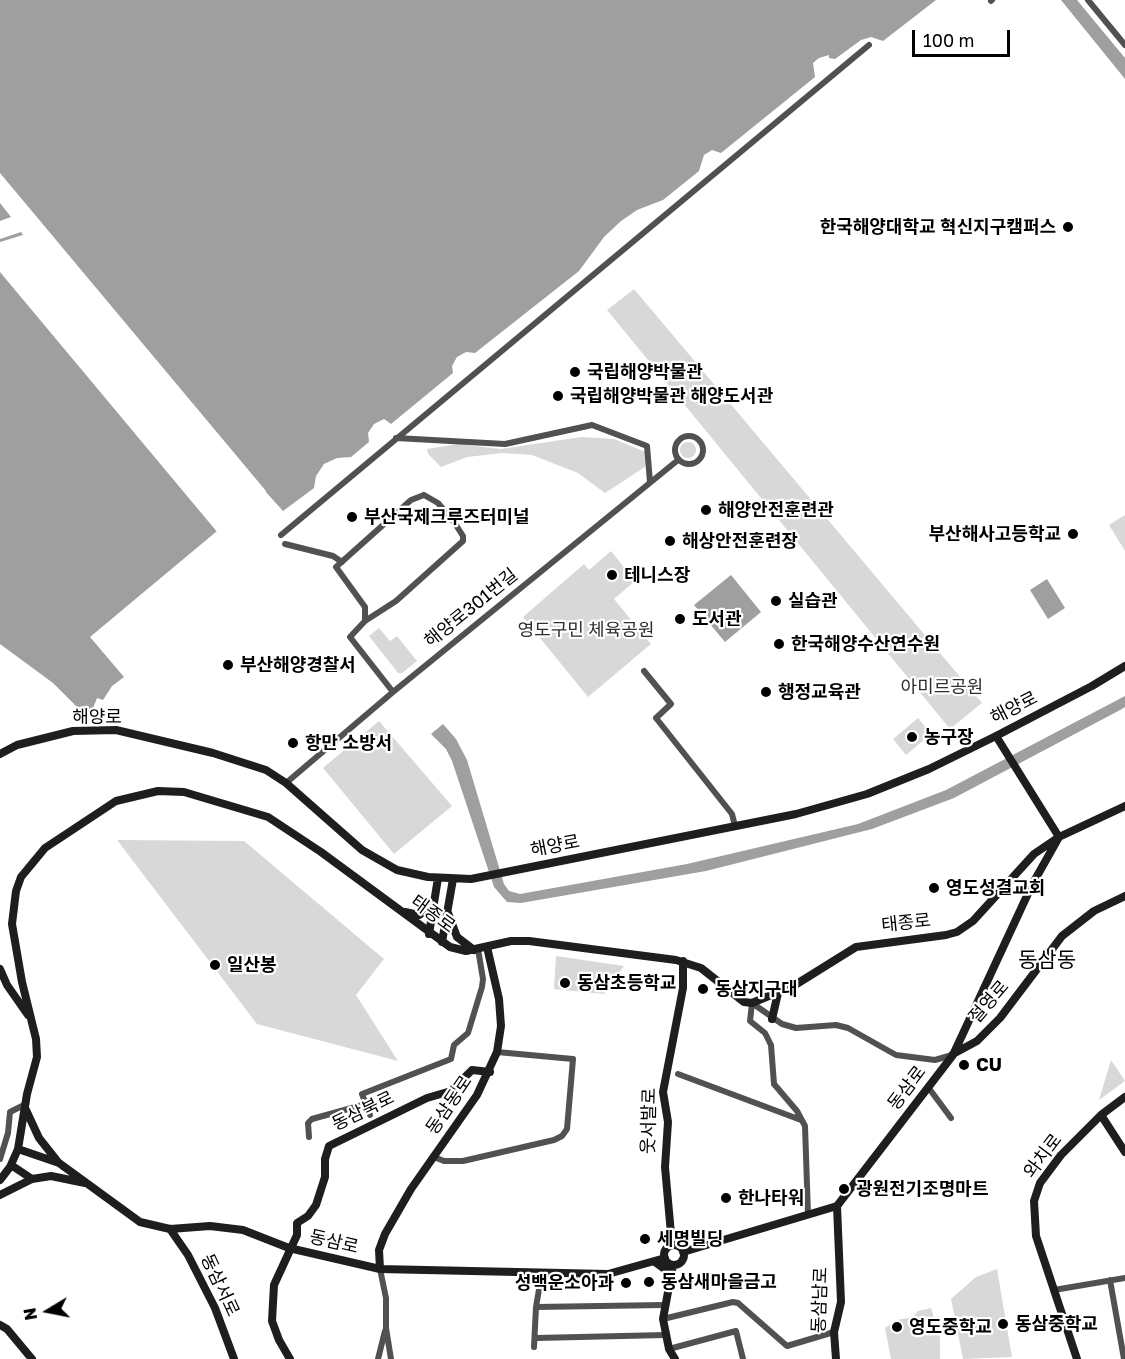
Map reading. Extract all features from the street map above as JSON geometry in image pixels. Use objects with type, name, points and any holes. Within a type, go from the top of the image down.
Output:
[{"type":"main road","name":"해양로","points":[[0,754],[17,746],[74,731],[116,730],[246,763],[266,770],[286,783],[362,850],[397,870],[438,878],[471,879],[796,814],[867,794],[929,769],[996,736],[1092,686],[1125,666]]},
{"type":"main road","points":[[996,736],[1059,837]]},
{"type":"main road","name":"태종로","points":[[0,1180],[11,1165],[18,1149],[37,1058],[32,1020],[22,982],[12,924],[12,908],[21,877],[45,848],[116,801],[158,791],[184,792],[268,817],[312,846],[429,934],[450,947],[480,949],[529,941],[682,961],[701,968],[744,1002],[752,1004],[778,993],[856,947],[946,935],[965,927],[1034,854],[1059,837],[1125,806]]},
{"type":"main road","name":"동삼로","points":[[837,1206],[953,1055],[1032,885],[1059,837]]},
{"type":"main road","points":[[429,934],[438,878]]},
{"type":"main road","points":[[442,942],[453,879]]},
{"type":"main road","name":"절영로","points":[[953,1055],[977,1041],[1000,1018],[1062,936],[1094,911],[1125,896]]},
{"type":"main road","points":[[400,910],[419,915],[434,906]]},
{"type":"main road","points":[[447,911],[457,937],[480,949]]},
{"type":"main road","name":"동삼동로","points":[[380,1269],[379,1250],[385,1234],[490,1072],[497,1052],[501,1026],[499,999],[480,949]]},
{"type":"main road","name":"웃서발로","points":[[672,1245],[665,1167],[668,1122],[663,1092],[683,988],[682,961]]},
{"type":"main road","points":[[0,969],[7,986],[32,1020]]},
{"type":"main road","points":[[7,986],[22,982]]},
{"type":"main road","points":[[772,1019],[778,993]]},
{"type":"main road","name":"동삼북로","points":[[290,1359],[279,1340],[272,1321],[274,1285],[289,1248],[297,1235],[297,1223],[308,1216],[316,1205],[325,1178],[325,1159],[329,1146],[427,1098],[451,1091],[472,1070],[490,1072]]},
{"type":"main road","name":"와치로","points":[[1077,1359],[1035,1236],[1036,1191],[1060,1155],[1101,1115],[1125,1097]]},
{"type":"main road","points":[[26,1107],[39,1138],[59,1163]]},
{"type":"main road","points":[[1101,1115],[1125,1152]]},
{"type":"main road","name":"동삼로","points":[[18,1149],[59,1163],[140,1222],[170,1228],[210,1226],[236,1229],[289,1248],[380,1269],[608,1274],[665,1258]]},
{"type":"main road","points":[[11,1165],[32,1179]]},
{"type":"main road","points":[[0,1195],[32,1179],[51,1176],[88,1184]]},
{"type":"main road","points":[[683,1252],[837,1206]]},
{"type":"main road","name":"동삼남로","points":[[836,1359],[834,1332],[840,1302],[837,1206]]},
{"type":"main road","name":"동삼서로","points":[[170,1228],[188,1255],[214,1308],[234,1359]]},
{"type":"main road","points":[[675,1359],[669,1349],[663,1319],[671,1269],[665,1258],[666,1250],[672,1245],[678,1246],[683,1252]]},
{"type":"main road","points":[[671,1269],[680,1262],[683,1252]]},
{"type":"main road","points":[[655,1262],[671,1269]]},
{"type":"main road","points":[[0,1325],[7,1329],[32,1359]]},
{"type":"street","points":[[1088,0],[1125,45]]},
{"type":"street","points":[[280,535],[869,45]]},
{"type":"street","points":[[395,438],[505,444],[592,425],[647,446],[650,482]]},
{"type":"street","points":[[692,436],[700,441],[703,450],[696,462],[687,464],[678,460],[675,452],[679,439],[692,436]]},
{"type":"street","name":"해양로301번길","points":[[286,783],[393,692],[678,460]]},
{"type":"street","points":[[381,614],[365,608],[336,567],[418,496],[424,495],[438,503],[454,522],[463,536],[461,546],[381,614],[364,621],[350,637],[393,692]]},
{"type":"street","points":[[285,544],[333,556],[342,561]]},
{"type":"street","points":[[364,621],[365,608]]},
{"type":"street","points":[[644,671],[671,704],[656,718],[732,814],[735,826]]},
{"type":"street","points":[[370,1115],[362,1094],[451,1059],[454,1045],[468,1033],[482,987],[480,949]]},
{"type":"street","points":[[752,1004],[772,1019],[790,1027],[848,1028],[896,1055],[935,1060],[953,1055]]},
{"type":"street","points":[[752,1004],[750,1021],[765,1033],[771,1045],[774,1084],[805,1126],[808,1215]]},
{"type":"street","points":[[434,1157],[444,1161],[463,1161],[554,1140],[562,1136],[567,1128],[573,1059],[497,1052]]},
{"type":"street","points":[[678,1074],[801,1120]]},
{"type":"street","points":[[928,1087],[951,1118]]},
{"type":"street","points":[[309,1137],[308,1123],[312,1119],[366,1104]]},
{"type":"street","points":[[0,1159],[8,1133],[9,1112],[26,1107]]},
{"type":"street","points":[[380,1269],[386,1298],[386,1328],[391,1359]]},
{"type":"street","points":[[534,1347],[536,1307],[542,1272]]},
{"type":"street","points":[[1054,1290],[1125,1278]]},
{"type":"street","points":[[1110,1280],[1124,1359]]},
{"type":"street","points":[[663,1319],[733,1302],[738,1303],[787,1346],[834,1332]]},
{"type":"street","points":[[536,1307],[664,1305]]},
{"type":"street","points":[[378,1359],[386,1328]]},
{"type":"street","points":[[669,1349],[736,1331],[743,1359]]},
{"type":"street","points":[[536,1338],[666,1335]]},
{"type":"green space","name":"아미르공원","points":[[634,289],[982,703],[950,729],[607,310]]},
{"type":"green space","points":[[581,437],[614,439],[648,453],[645,467],[605,493],[578,473],[532,455],[503,453],[467,457],[441,467],[428,454],[427,449],[458,444],[501,449]]},
{"type":"green space","points":[[685,442],[691,442],[696,450],[694,456],[685,458],[680,453],[680,447]]},
{"type":"green space","points":[[1125,515],[1125,551],[1109,525]]},
{"type":"green space","name":"영도구민 체육공원","points":[[611,551],[635,581],[614,599],[651,644],[588,697],[523,617],[584,564],[589,570]]},
{"type":"green space","points":[[379,628],[390,641],[397,636],[417,661],[402,673],[398,673],[369,636]]},
{"type":"green space","name":"농구장","points":[[918,718],[931,734],[906,755],[893,739]]},
{"type":"green space","points":[[379,721],[452,806],[394,854],[323,768]]},
{"type":"green space","points":[[117,840],[244,841],[384,959],[356,995],[398,1061],[257,1024]]},
{"type":"green space","points":[[556,956],[624,966],[604,994],[554,989]]},
{"type":"green space","points":[[1111,1060],[1125,1081],[1099,1100]]},
{"type":"green space","points":[[997,1269],[1012,1357],[963,1359],[951,1299],[976,1277]]},
{"type":"green space","points":[[931,1308],[940,1338],[940,1359],[891,1359],[885,1328],[897,1320],[913,1317],[918,1311]]},
{"type":"shaded area","points":[[0,0],[936,0],[883,41],[871,37],[861,40],[835,59],[829,58],[829,55],[819,58],[813,63],[815,77],[721,153],[712,150],[704,155],[699,171],[663,200],[637,210],[621,221],[604,237],[579,271],[475,353],[466,352],[457,357],[452,366],[453,373],[391,424],[384,419],[374,424],[368,433],[369,442],[351,457],[337,458],[324,464],[316,476],[314,488],[283,511],[265,491],[90,637],[124,677],[112,686],[103,700],[97,698],[92,711],[82,712],[53,683],[0,644]]},
{"type":"shaded area","points":[[1061,0],[1077,0],[1125,58],[1125,79]]},
{"type":"shaded area","points":[[731,575],[761,612],[725,642],[694,605]]},
{"type":"shaded area","points":[[1047,579],[1065,608],[1048,619],[1030,590]]},
{"type":"shaded area","points":[[1125,696],[1125,707],[1122,709],[954,798],[872,829],[706,871],[521,903],[507,902],[494,887],[452,761],[446,749],[431,734],[443,724],[456,739],[467,760],[504,884],[509,891],[520,894],[687,864],[858,824],[946,790]]},
{"type":"pier","points":[[0,173],[266,491],[218,533],[0,272],[0,242],[23,235],[21,232],[0,239],[0,221],[11,217],[0,203]]},
{"type":"place","name":"한국해양대학교 혁신지구캠퍼스","points":[[1068,227]]},
{"type":"place","name":"국립해양박물관","points":[[575,372]]},
{"type":"place","name":"국립해양박물관 해양도서관","points":[[558,396]]},
{"type":"place","name":"해양안전훈련관","points":[[706,510]]},
{"type":"place","name":"부산국제크루즈터미널","points":[[352,517]]},
{"type":"place","name":"부산해사고등학교","points":[[1073,534]]},
{"type":"place","name":"해상안전훈련장","points":[[670,541]]},
{"type":"place","name":"테니스장","points":[[612,575]]},
{"type":"place","name":"실습관","points":[[776,601]]},
{"type":"place","name":"도서관","points":[[680,619]]},
{"type":"place","name":"한국해양수산연수원","points":[[779,644]]},
{"type":"place","name":"부산해양경찰서","points":[[228,665]]},
{"type":"place","name":"행정교육관","points":[[766,692]]},
{"type":"place","name":"농구장","points":[[912,737]]},
{"type":"place","name":"항만 소방서","points":[[293,743]]},
{"type":"place","name":"영도성결교회","points":[[934,888]]},
{"type":"place","name":"일산봉","points":[[215,965]]},
{"type":"place","name":"동삼초등학교","points":[[565,983]]},
{"type":"place","name":"동삼지구대","points":[[703,989]]},
{"type":"place","name":"CU","points":[[964,1065]]},
{"type":"place","name":"광원전기조명마트","points":[[844,1189]]},
{"type":"place","name":"한나타워","points":[[726,1198]]},
{"type":"place","name":"세명빌딩","points":[[645,1239]]},
{"type":"place","name":"동삼새마을금고","points":[[649,1282]]},
{"type":"place","name":"성백운소아과","points":[[626,1283]]},
{"type":"place","name":"동삼중학교","points":[[1003,1324]]},
{"type":"place","name":"영도중학교","points":[[897,1327]]},
{"type":"district","name":"동삼동","points":[[1047,960]]}]
